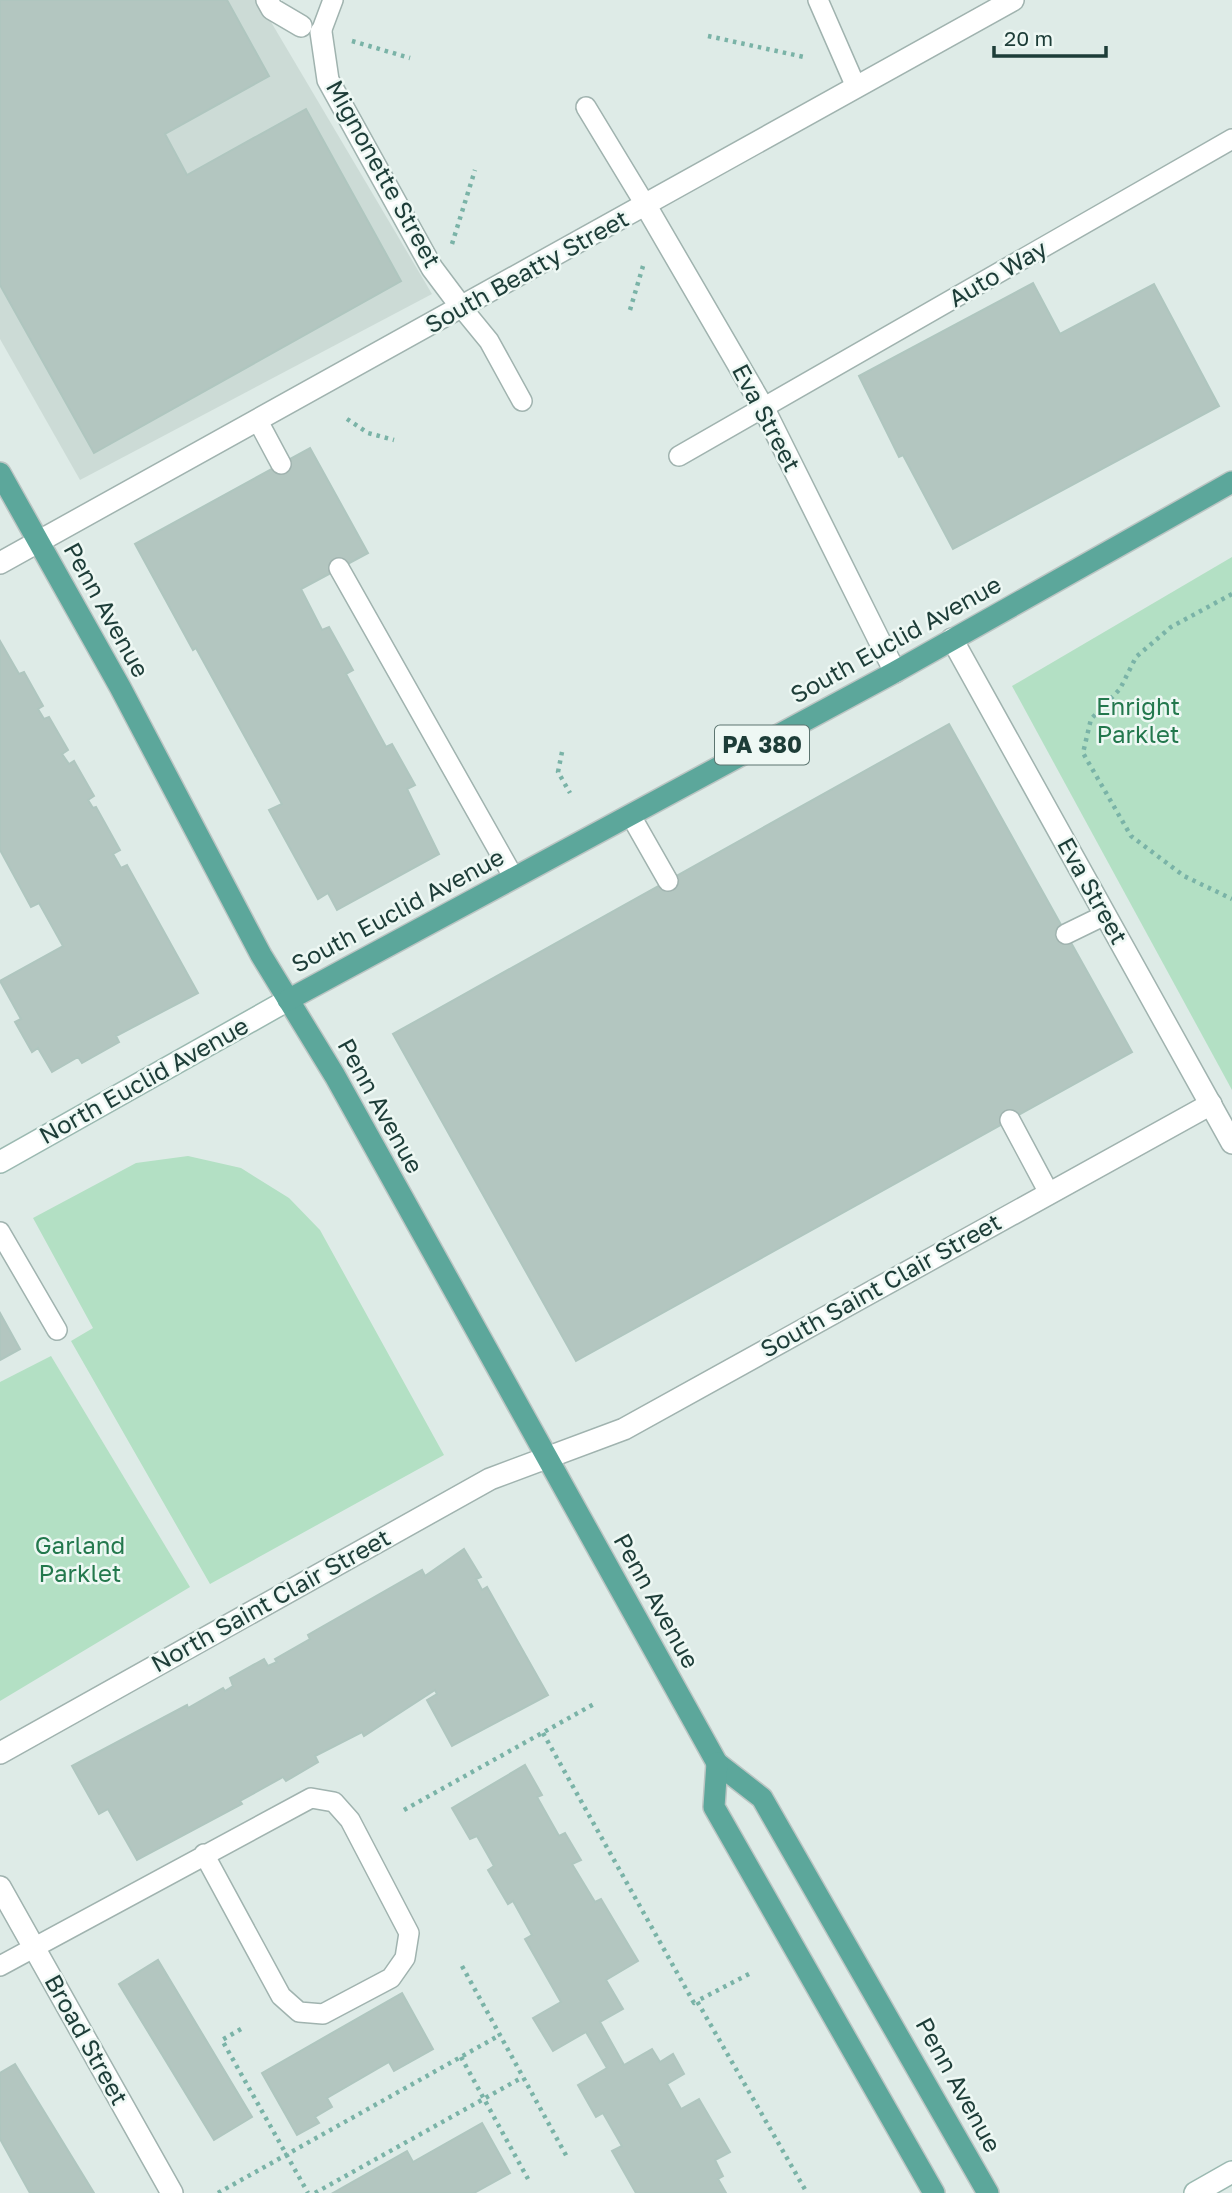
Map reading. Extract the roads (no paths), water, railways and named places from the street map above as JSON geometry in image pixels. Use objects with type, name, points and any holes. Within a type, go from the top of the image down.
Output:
[{"type":"main road","name":"Penn Avenue","points":[[0,473],[261,955],[335,1076],[717,1763],[762,1798],[988,2193]]},
{"type":"main road","name":"South Euclid Avenue","points":[[288,1000],[895,672],[1232,482]]},
{"type":"main road","points":[[717,1763],[714,1807],[934,2193]]},
{"type":"street","points":[[267,0],[272,9],[321,32]]},
{"type":"street","name":"South Beatty Street","points":[[0,562],[1013,0]]},
{"type":"street","name":"Mignonette Street","points":[[321,32],[328,80],[432,268],[462,308]]},
{"type":"street","name":"Eva Street","points":[[646,206],[764,409],[895,672]]},
{"type":"street","name":"Eva Street","points":[[952,639],[1232,1143]]},
{"type":"street","name":"North Euclid Avenue","points":[[0,1162],[288,1000]]},
{"type":"street","name":"South Saint Clair Street","points":[[547,1458],[624,1429],[1211,1104]]},
{"type":"street","name":"North Saint Clair Street","points":[[0,1753],[490,1479],[547,1458]]},
{"type":"street","name":"Broad Street","points":[[0,1887],[173,2193]]},
{"type":"street","points":[[1195,2193],[1232,2172]]},
{"type":"lane","points":[[321,32],[333,0]]},
{"type":"lane","points":[[818,0],[856,87]]},
{"type":"lane","points":[[586,107],[646,206]]},
{"type":"lane","name":"Auto Way","points":[[679,456],[1232,139]]},
{"type":"lane","points":[[462,308],[489,341],[522,401]]},
{"type":"lane","points":[[258,421],[281,464]]},
{"type":"lane","points":[[339,568],[514,878]]},
{"type":"lane","points":[[631,816],[668,881]]},
{"type":"lane","points":[[1066,934],[1105,915]]},
{"type":"lane","points":[[1010,1120],[1049,1193]]},
{"type":"lane","points":[[0,1232],[57,1330]]},
{"type":"lane","points":[[0,1965],[204,1854],[311,1798],[334,1802],[350,1820],[409,1933],[405,1958],[391,1978],[323,2014],[299,2012],[281,1996],[204,1854]]},
{"type":"park label","name":"Enright Parklet","points":[[1138,721]]},
{"type":"park label","name":"Garland Parklet","points":[[80,1560]]}]
